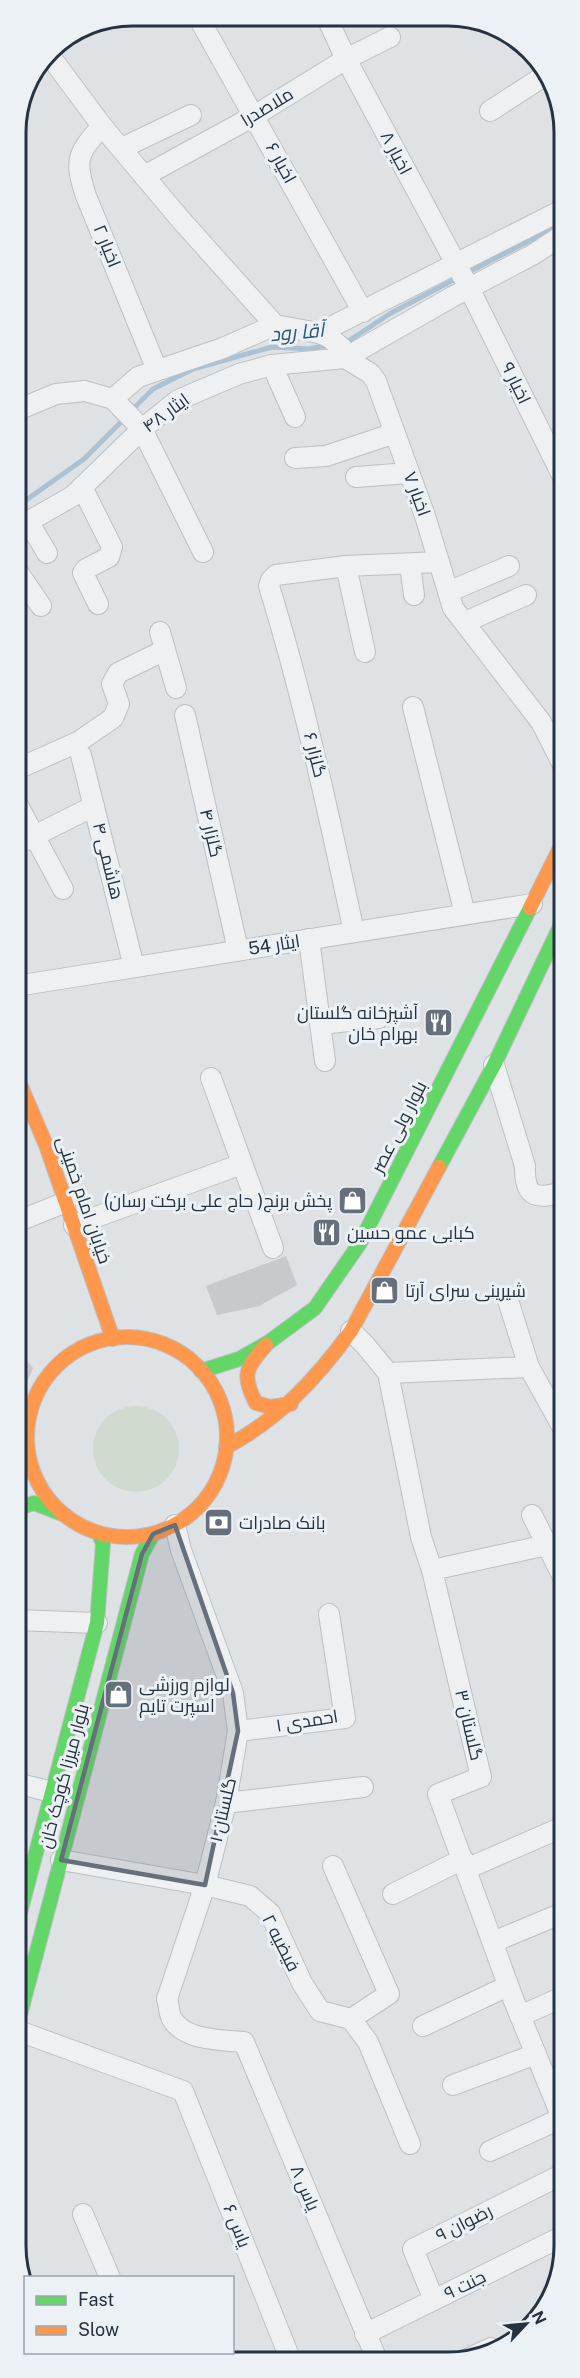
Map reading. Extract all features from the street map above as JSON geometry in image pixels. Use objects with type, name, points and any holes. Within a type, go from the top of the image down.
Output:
[{"type":"main road","name":"بلوار ولی عصر","points":[[201,1371],[239,1359],[269,1342],[315,1308],[360,1243],[554,860]]},
{"type":"main road","points":[[226,1447],[264,1426],[291,1404],[330,1362],[351,1331],[494,1065],[554,939]]},
{"type":"main road","name":"خیابان امام خمینی","points":[[26,1098],[46,1145],[113,1339]]},
{"type":"main road","points":[[26,1433],[34,1400],[54,1369],[83,1347],[113,1339],[145,1339],[179,1352],[201,1371],[221,1404],[226,1431],[226,1447],[221,1471],[208,1495],[190,1515],[175,1525],[153,1534],[128,1537],[99,1533],[76,1523],[46,1496],[33,1471],[28,1445],[28,1427]]},
{"type":"main road","points":[[269,1342],[251,1360],[245,1372],[246,1387],[256,1403],[270,1407],[291,1404]]},
{"type":"main road","points":[[26,1506],[34,1503],[65,1515]]},
{"type":"main road","name":"بلوار میرزا کوچک خان","points":[[26,1890],[97,1623],[103,1544],[99,1533]]},
{"type":"main road","name":"بلوار میرزا کوچک خان","points":[[26,1992],[142,1554],[153,1534]]},
{"type":"street","name":"اخیار ۶","points":[[203,26],[363,312]]},
{"type":"street","name":"اخیار ۸","points":[[331,26],[469,288]]},
{"type":"street","name":"ملاصدرا","points":[[144,176],[254,116],[346,58],[390,37]]},
{"type":"street","points":[[53,60],[102,126],[275,325]]},
{"type":"street","points":[[490,111],[540,78]]},
{"type":"street","points":[[122,148],[191,115]]},
{"type":"street","name":"اخیار ۲","points":[[102,126],[85,145],[78,170],[86,196],[157,370]]},
{"type":"street","points":[[319,333],[554,214]]},
{"type":"street","points":[[117,404],[138,377],[223,348],[275,325],[319,333],[330,338],[342,348],[345,358],[534,254],[554,241]]},
{"type":"street","name":"اخیار ۹","points":[[469,288],[554,459]]},
{"type":"street","name":"ایثار ۴۸","points":[[26,523],[73,496],[139,426],[178,400],[239,374],[272,365],[345,358]]},
{"type":"street","name":"اخیار ۷","points":[[345,358],[370,374],[376,381],[456,608]]},
{"type":"street","points":[[272,365],[295,417]]},
{"type":"street","points":[[26,406],[56,394],[85,391],[117,404],[139,426],[203,552]]},
{"type":"street","points":[[295,458],[326,456],[395,433]]},
{"type":"street","points":[[356,477],[409,473]]},
{"type":"street","points":[[82,487],[112,547],[110,557],[86,569],[83,573],[98,604]]},
{"type":"street","points":[[26,529],[48,553]]},
{"type":"street","points":[[365,652],[346,566],[439,562]]},
{"type":"street","points":[[410,565],[414,595]]},
{"type":"street","name":"گلزار ۶","points":[[346,566],[276,575],[269,586],[292,661],[323,786],[354,932]]},
{"type":"street","points":[[456,608],[508,566]]},
{"type":"street","points":[[26,584],[41,606]]},
{"type":"street","points":[[456,608],[526,595]]},
{"type":"street","points":[[456,608],[541,722],[554,747]]},
{"type":"street","points":[[26,765],[78,742],[113,718],[119,704],[112,684],[118,673],[163,641],[176,688]]},
{"type":"street","points":[[413,707],[465,914]]},
{"type":"street","name":"گلزار ۴","points":[[185,715],[238,950]]},
{"type":"street","name":"هاشمی ۴","points":[[81,755],[134,967]]},
{"type":"street","points":[[26,839],[94,806]]},
{"type":"street","points":[[26,820],[63,890]]},
{"type":"street","name":"ایثار 54","points":[[26,984],[532,904]]},
{"type":"street","points":[[309,939],[325,1061]]},
{"type":"street","points":[[320,1024],[379,1018]]},
{"type":"street","points":[[494,1065],[525,1166],[524,1179],[535,1195],[543,1198],[554,1195]]},
{"type":"street","points":[[211,1078],[273,1248]]},
{"type":"street","points":[[74,1225],[242,1164]]},
{"type":"street","points":[[26,1218],[66,1202]]},
{"type":"street","points":[[507,1297],[530,1367],[554,1411]]},
{"type":"street","name":"گلستان ۳","points":[[351,1331],[388,1374],[421,1537],[432,1570],[481,1777],[438,1794],[508,1986],[554,2093]]},
{"type":"street","points":[[388,1374],[530,1367]]},
{"type":"street","points":[[532,1515],[554,1560]]},
{"type":"street","name":"گلستان ۱","points":[[175,1525],[181,1550],[233,1693],[238,1731],[226,1803],[204,1885],[167,2000],[171,2018],[184,2031],[210,2039],[244,2042]]},
{"type":"street","points":[[432,1570],[547,1545]]},
{"type":"street","name":"احمدی ۱","points":[[238,1731],[345,1718],[329,1614]]},
{"type":"street","points":[[26,1620],[97,1623]]},
{"type":"street","points":[[26,1786],[52,1792]]},
{"type":"street","points":[[226,1803],[363,1787]]},
{"type":"street","points":[[393,1894],[554,1830]]},
{"type":"street","name":"فیضیه ۲","points":[[61,1860],[204,1885],[250,1896],[270,1913],[302,1983],[320,2011],[351,2019]]},
{"type":"street","points":[[333,1866],[389,1994],[351,2019],[368,2042],[410,2144]]},
{"type":"street","points":[[493,1942],[554,1917]]},
{"type":"street","points":[[423,2026],[508,1986]]},
{"type":"street","points":[[520,2016],[554,2001]]},
{"type":"street","name":"یاس ۶","points":[[26,2034],[183,2091],[287,2352]]},
{"type":"street","name":"یاس ۸","points":[[244,2042],[373,2352]]},
{"type":"street","points":[[453,2085],[536,2054]]},
{"type":"street","points":[[490,2151],[554,2115]]},
{"type":"street","name":"رضوان ۹","points":[[434,2300],[413,2249],[554,2178]]},
{"type":"street","points":[[83,2214],[110,2276]]},
{"type":"street","name":"جنت ۹","points":[[365,2334],[554,2240]]},
{"type":"highlighted area","points":[[175,1525],[233,1693],[238,1731],[205,1885],[61,1860],[142,1554],[153,1534]]},
{"type":"shaded area","points":[[136,1406],[160,1413],[172,1425],[179,1449],[172,1473],[160,1485],[136,1492],[112,1485],[100,1473],[93,1449],[100,1425],[112,1413]]},
{"type":"building","points":[[286,1256],[297,1285],[259,1306],[217,1315],[206,1286]]},
{"type":"building","points":[[26,1360],[33,1368],[26,1384]]},
{"type":"waterway","name":"آقا رود","points":[[467,273],[554,227]]},
{"type":"waterway","name":"آقا رود","points":[[341,342],[350,340],[391,313],[459,277]]},
{"type":"waterway","name":"آقا رود","points":[[131,411],[153,389],[193,369],[272,347],[308,349],[329,345]]},
{"type":"waterway","name":"آقا رود","points":[[26,500],[84,459],[125,418]]},
{"type":"traffic: fast","points":[[201,1371],[239,1359],[269,1342],[315,1308],[360,1243],[530,908]]},
{"type":"traffic: fast","points":[[439,1167],[494,1065],[554,939]]},
{"type":"traffic: fast","points":[[26,1506],[34,1503],[65,1515]]},
{"type":"traffic: fast","points":[[26,1890],[97,1623],[103,1544],[99,1533]]},
{"type":"traffic: fast","points":[[26,1992],[142,1554],[153,1534]]},
{"type":"traffic: slow","points":[[530,908],[554,860]]},
{"type":"traffic: slow","points":[[26,1098],[46,1145],[113,1339]]},
{"type":"traffic: slow","points":[[226,1447],[280,1411],[338,1349],[351,1331],[439,1167]]},
{"type":"traffic: slow","points":[[127,1337],[146,1339],[174,1349],[204,1374],[219,1399],[225,1418],[227,1437],[225,1456],[215,1484],[190,1514],[165,1529],[146,1535],[127,1537],[108,1535],[80,1525],[50,1500],[35,1475],[29,1456],[27,1437],[29,1418],[39,1390],[64,1360],[89,1345],[108,1339],[127,1337]]},
{"type":"traffic: slow","points":[[266,1345],[248,1372],[247,1379],[251,1394],[256,1403],[270,1407],[291,1404]]},
{"type":"place","name":"آشپزخانه گلستان بهرام خان","points":[[439,1023]]},
{"type":"place","name":"پخش برنج( حاج علی برکت رسان)","points":[[353,1201]]},
{"type":"place","name":"کبابی عمو حسین","points":[[326,1233]]},
{"type":"place","name":"شیرینی سرای آرتا","points":[[384,1291]]},
{"type":"place","name":"بانک صادرات","points":[[218,1523]]},
{"type":"place","name":"لوازم ورزشی اسپرت تایم","points":[[118,1695]]}]
